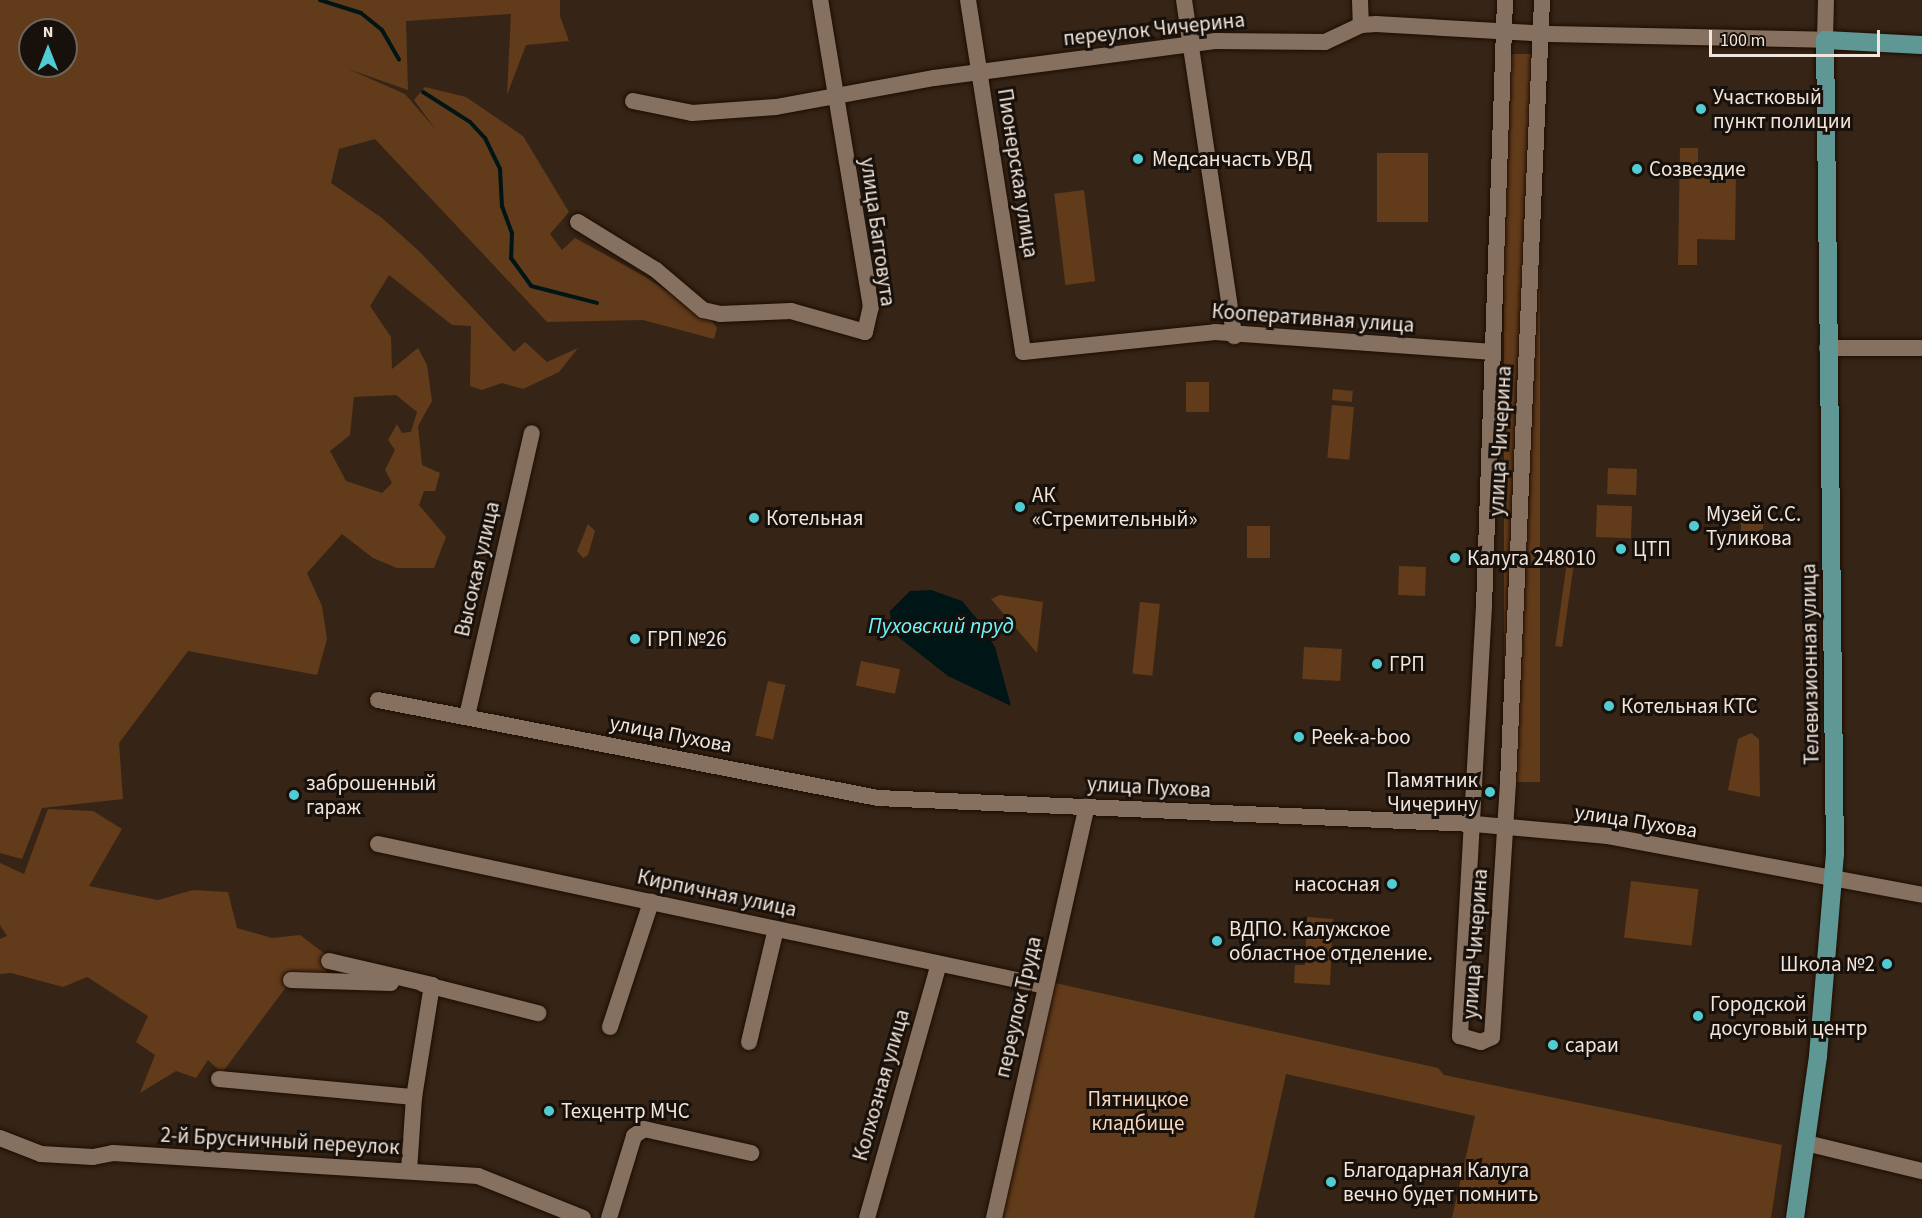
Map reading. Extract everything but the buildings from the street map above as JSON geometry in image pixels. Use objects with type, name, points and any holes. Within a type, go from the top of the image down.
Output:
[{"type":"main road","points":[[1825,40],[1922,45]]},
{"type":"main road","name":"Телевизионная улица","points":[[1795,1218],[1806,1143],[1834,880],[1825,40]]},
{"type":"street","name":"улица Багговута","points":[[579,222],[656,270],[704,310],[720,314],[791,311],[865,333],[871,307],[834,96],[820,0]]},
{"type":"street","name":"Пионерская улица","points":[[968,0],[1023,352]]},
{"type":"street","points":[[1185,0],[1234,336]]},
{"type":"street","points":[[1360,0],[1361,25]]},
{"type":"street","name":"улица Чичерина","points":[[1505,0],[1474,824],[1460,1036],[1473,1041],[1492,1037],[1505,827],[1542,0]]},
{"type":"street","name":"Телевизионная улица","points":[[1825,40],[1826,0]]},
{"type":"street","name":"переулок Чичерина","points":[[633,101],[692,112],[776,107],[979,72],[1191,44],[1325,42],[1361,25],[1504,32],[1825,40]]},
{"type":"street","name":"Кооперативная улица","points":[[1023,352],[1215,332],[1234,336],[1493,352]]},
{"type":"street","points":[[1827,348],[1922,348]]},
{"type":"street","name":"Высокая улица","points":[[467,716],[532,433]]},
{"type":"street","name":"улица Пухова","points":[[378,700],[878,798],[1474,824],[1628,839],[1922,895]]},
{"type":"street","name":"переулок Труда","points":[[994,1218],[1087,806]]},
{"type":"street","name":"Кирпичная улица","points":[[378,844],[1045,986]]},
{"type":"street","points":[[610,1027],[651,902]]},
{"type":"street","points":[[748,1042],[776,929]]},
{"type":"street","points":[[328,962],[432,985],[538,1013]]},
{"type":"street","name":"Колхозная улица","points":[[867,1218],[939,964]]},
{"type":"street","points":[[291,980],[432,985]]},
{"type":"street","points":[[409,1170],[414,1097],[432,985]]},
{"type":"street","points":[[219,1079],[414,1097]]},
{"type":"street","points":[[609,1218],[634,1136],[644,1129],[751,1153]]},
{"type":"street","name":"2-й Брусничный переулок","points":[[0,1138],[41,1154],[93,1157],[113,1153],[199,1161],[409,1170],[478,1176],[553,1214],[584,1218]]},
{"type":"street","points":[[1806,1143],[1922,1171]]},
{"type":"green space","points":[[0,0],[560,0],[560,16],[569,41],[526,45],[507,95],[511,14],[406,21],[408,90],[348,69],[405,94],[436,130],[414,100],[425,87],[466,97],[523,136],[569,212],[550,234],[562,250],[575,238],[644,276],[710,319],[717,328],[714,339],[643,320],[547,322],[375,139],[339,149],[331,183],[382,218],[419,251],[514,352],[525,342],[547,362],[578,348],[559,372],[523,389],[502,383],[482,390],[470,386],[471,326],[452,325],[389,275],[370,306],[391,337],[392,369],[418,348],[427,365],[432,401],[418,426],[422,465],[440,473],[435,491],[424,491],[419,505],[446,537],[434,568],[397,568],[373,558],[342,534],[307,573],[322,606],[327,639],[317,675],[188,651],[119,743],[123,799],[42,808],[22,859],[0,853]],"holes":[[[396,395],[417,412],[411,432],[402,433],[397,424],[388,440],[395,450],[385,470],[392,483],[382,493],[346,481],[330,451],[350,435],[354,397]]]},
{"type":"green space","points":[[1504,54],[1540,54],[1540,782],[1504,782]]},
{"type":"green space","points":[[1680,148],[1698,148],[1698,172],[1736,172],[1735,240],[1697,239],[1697,265],[1678,265]]},
{"type":"green space","points":[[1377,153],[1428,153],[1428,222],[1377,222]]},
{"type":"green space","points":[[1084,190],[1095,281],[1065,285],[1054,194]]},
{"type":"green space","points":[[1186,382],[1209,382],[1209,412],[1186,412]]},
{"type":"green space","points":[[1333,389],[1353,391],[1352,402],[1332,400]]},
{"type":"green space","points":[[1332,405],[1354,407],[1349,460],[1327,458]]},
{"type":"green space","points":[[1608,468],[1637,469],[1636,495],[1607,494]]},
{"type":"green space","points":[[1597,505],[1632,506],[1631,538],[1596,537]]},
{"type":"green space","points":[[1741,509],[1763,509],[1763,545],[1741,545]]},
{"type":"green space","points":[[588,524],[595,531],[588,555],[583,558],[577,551]]},
{"type":"green space","points":[[1247,526],[1270,526],[1270,558],[1247,558]]},
{"type":"green space","points":[[1568,555],[1575,556],[1562,647],[1555,646]]},
{"type":"green space","points":[[1399,566],[1426,567],[1425,596],[1398,595]]},
{"type":"green space","points":[[1000,595],[1043,602],[1037,653],[991,599]]},
{"type":"green space","points":[[1140,602],[1160,604],[1152,676],[1132,674]]},
{"type":"green space","points":[[1304,647],[1342,649],[1340,681],[1302,679]]},
{"type":"green space","points":[[861,661],[900,669],[895,694],[856,685]]},
{"type":"green space","points":[[768,681],[786,685],[773,740],[755,736]]},
{"type":"green space","points":[[1751,733],[1759,739],[1760,797],[1728,790],[1738,739]]},
{"type":"green space","points":[[48,809],[93,811],[122,829],[89,886],[158,900],[193,890],[228,892],[237,928],[272,938],[300,935],[329,957],[323,985],[289,983],[222,1073],[208,1060],[196,1078],[176,1071],[140,1093],[155,1055],[136,1042],[148,1016],[87,977],[63,987],[11,973],[0,974],[0,939],[7,936],[0,925],[0,863],[24,874]]},
{"type":"green space","points":[[1631,881],[1698,889],[1692,946],[1624,938]]},
{"type":"green space","points":[[1307,917],[1333,919],[1330,985],[1294,983],[1295,965],[1305,965]]},
{"type":"green space","name":"Пятницкое кладбище","points":[[1055,983],[1438,1068],[1444,1075],[1782,1145],[1771,1218],[1452,1218],[1475,1116],[1286,1074],[1254,1218],[1002,1218]]},
{"type":"water","name":"Пуховский пруд","points":[[931,590],[962,601],[978,620],[995,647],[1011,706],[948,676],[892,632],[890,611],[910,591]]},
{"type":"waterway","points":[[320,0],[361,13],[382,30],[399,60]]},
{"type":"waterway","points":[[423,92],[470,122],[485,138],[500,169],[502,206],[512,233],[511,258],[531,286],[597,303]]},
{"type":"place","name":"Участковый пункт полиции","points":[[1701,109]]},
{"type":"place","name":"Медсанчасть УВД","points":[[1138,159]]},
{"type":"place","name":"Созвездие","points":[[1637,169]]},
{"type":"place","name":"АК «Стремительный»","points":[[1020,507]]},
{"type":"place","name":"Котельная","points":[[754,518]]},
{"type":"place","name":"Музей С.С. Туликова","points":[[1694,526]]},
{"type":"place","name":"ЦТП","points":[[1621,549]]},
{"type":"place","name":"Калуга 248010","points":[[1455,558]]},
{"type":"place","name":"ГРП №26","points":[[635,639]]},
{"type":"place","name":"ГРП","points":[[1377,664]]},
{"type":"place","name":"Котельная КТС","points":[[1609,706]]},
{"type":"place","name":"Peek-a-boo","points":[[1299,737]]},
{"type":"place","name":"Памятник Чичерину","points":[[1490,792]]},
{"type":"place","name":"заброшенный гараж","points":[[294,795]]},
{"type":"place","name":"насосная","points":[[1392,884]]},
{"type":"place","name":"ВДПО. Калужское областное отделение.","points":[[1217,941]]},
{"type":"place","name":"Школа №2","points":[[1887,964]]},
{"type":"place","name":"Городской досуговый центр","points":[[1698,1016]]},
{"type":"place","name":"сараи","points":[[1553,1045]]},
{"type":"place","name":"Техцентр МЧС","points":[[549,1111]]},
{"type":"place","name":"Благодарная Калуга вечно будет помнить","points":[[1331,1182]]}]
